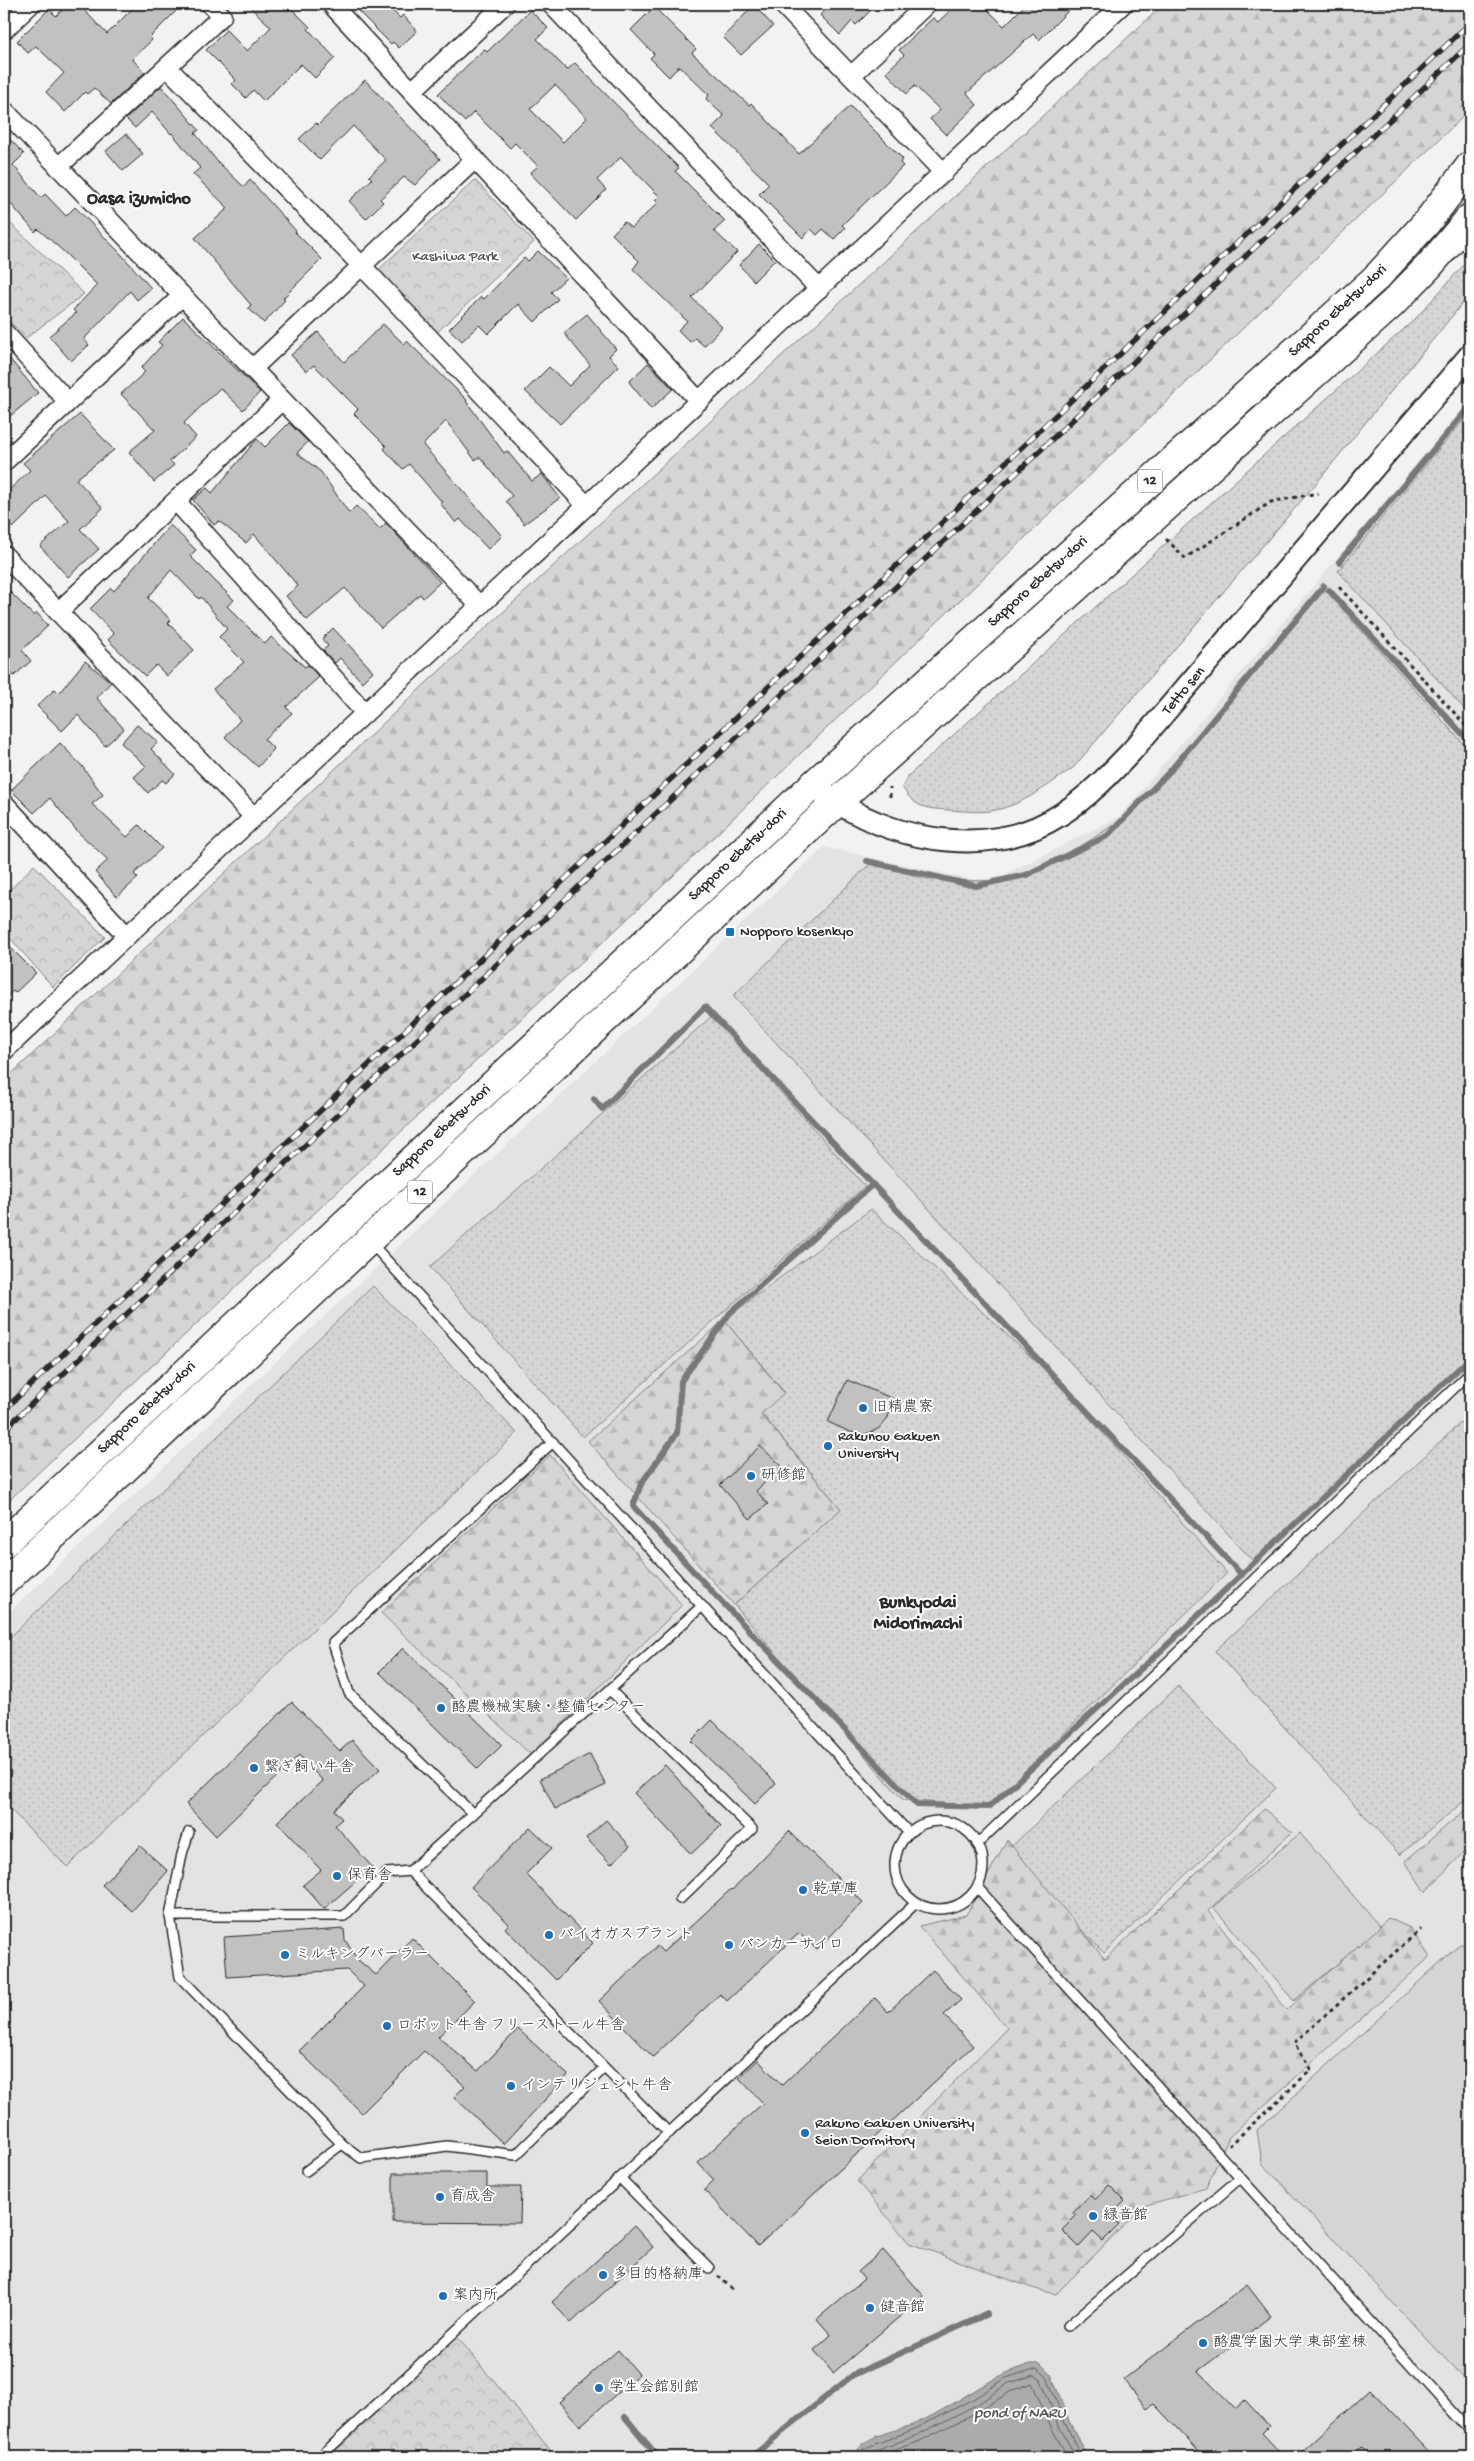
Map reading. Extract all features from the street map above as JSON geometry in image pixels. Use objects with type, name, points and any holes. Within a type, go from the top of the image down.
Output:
[{"type":"highway","name":"Sapporo Ebetsu-dori","points":[[4,1582],[358,1229],[815,783],[1377,277],[1427,222],[1470,166]]},
{"type":"highway","name":"Sapporo Ebetsu-dori","points":[[4,1543],[837,802],[1392,304],[1429,266],[1470,218]]},
{"type":"street","points":[[4,30],[30,4]]},
{"type":"street","points":[[58,167],[222,16],[210,4]]},
{"type":"street","points":[[331,4],[699,401]]},
{"type":"street","points":[[412,91],[505,4]]},
{"type":"street","points":[[551,4],[819,290]]},
{"type":"street","points":[[782,4],[944,173]]},
{"type":"street","points":[[851,76],[927,4]]},
{"type":"street","points":[[4,1051],[1123,4]]},
{"type":"street","points":[[167,67],[362,266],[587,506]]},
{"type":"street","points":[[4,110],[480,606]]},
{"type":"street","points":[[252,369],[475,159]]},
{"type":"street","points":[[4,462],[182,296]]},
{"type":"street","points":[[4,332],[68,402]]},
{"type":"street","name":"Tetto sen","points":[[815,783],[837,802],[882,824],[919,836],[958,842],[1026,832],[1058,816],[1080,801],[1131,752],[1470,355]]},
{"type":"street","points":[[58,612],[282,400]]},
{"type":"street","points":[[176,501],[365,713]]},
{"type":"street","points":[[4,555],[254,817]]},
{"type":"street","points":[[4,803],[127,936]]},
{"type":"lane","points":[[358,1229],[909,1833]]},
{"type":"lane","points":[[977,1844],[1470,1373]]},
{"type":"lane","points":[[473,1814],[349,1693],[333,1643],[553,1442]]},
{"type":"lane","points":[[170,1916],[344,1916],[387,1873],[410,1871],[702,1606]]},
{"type":"lane","points":[[610,1690],[752,1829],[680,1899]]},
{"type":"lane","points":[[932,1822],[946,1822],[968,1831],[977,1844],[982,1858],[982,1873],[977,1888],[968,1898],[956,1905],[943,1909],[929,1908],[916,1903],[902,1888],[895,1870],[895,1856],[900,1844],[909,1833],[920,1825],[932,1822]]},
{"type":"lane","points":[[189,1832],[182,1854],[170,1916],[180,1977],[342,2144],[361,2158],[447,2146],[516,2155],[604,2068]]},
{"type":"lane","points":[[410,1871],[669,2133]]},
{"type":"lane","points":[[977,1888],[1470,2431]]},
{"type":"lane","points":[[320,2457],[916,1903]]},
{"type":"lane","points":[[306,2171],[342,2144]]},
{"type":"lane","points":[[620,2178],[709,2268]]},
{"type":"lane","points":[[1068,2326],[1240,2178]]},
{"type":"path","points":[[1161,534],[1185,558],[1271,502],[1318,493]]},
{"type":"path","points":[[1339,587],[1470,730]]},
{"type":"path","points":[[1220,2155],[1311,2070],[1294,2043],[1421,1929]]},
{"type":"path","points":[[709,2268],[734,2292]]},
{"type":"shaded area","name":"Rakunou Gakuen University","points":[[1470,400],[1470,2457],[4,2457],[4,1617],[824,847],[978,881],[1002,876],[1120,816]]},
{"type":"green space","points":[[1164,4],[1470,4],[1470,110],[672,877],[4,1505],[4,1081],[424,685]]},
{"type":"green space","name":"Kashiwa Park","points":[[475,180],[534,242],[435,334],[376,272]]},
{"type":"green space","points":[[4,217],[84,294],[26,338],[4,316]]},
{"type":"green space","points":[[1470,258],[1470,294],[1319,480],[1073,768],[1027,798],[996,810],[973,811],[928,808],[917,803],[907,794],[902,787],[908,776],[1415,319]]},
{"type":"green space","points":[[1470,412],[1470,715],[1338,571]]},
{"type":"green space","points":[[1325,590],[1470,751],[1470,1355],[1253,1561],[733,996],[870,864],[932,880],[1009,881],[1059,861],[1137,809]]},
{"type":"green space","points":[[34,865],[105,937],[53,987],[4,931],[4,896]]},
{"type":"green space","points":[[712,1016],[865,1186],[583,1437],[430,1267]]},
{"type":"green space","points":[[871,1209],[1056,1380],[1227,1573],[989,1807],[903,1800],[734,1605],[841,1509],[761,1413],[784,1392],[724,1320]]},
{"type":"green space","points":[[373,1286],[517,1433],[67,1867],[4,1803],[4,1643]]},
{"type":"green space","points":[[724,1320],[784,1393],[761,1414],[841,1509],[734,1605],[588,1441]]},
{"type":"green space","points":[[1470,1414],[1470,1796],[1400,1855],[1215,1651]]},
{"type":"green space","points":[[550,1455],[682,1605],[531,1755],[381,1613]]},
{"type":"green space","points":[[1178,1686],[1276,1788],[1104,1953],[1006,1852]]},
{"type":"green space","points":[[1470,1806],[1470,1846],[1425,1892],[1405,1861]]},
{"type":"green space","points":[[1264,1809],[1292,1832],[1208,1911],[1287,2010],[1388,1918],[1410,1928],[1430,1957],[1229,2137],[1206,2188],[1143,2206],[1056,2294],[1035,2289],[909,2243],[857,2181],[1007,2028],[919,1926],[966,1915],[1007,1840],[1105,1959]]},
{"type":"green space","points":[[1300,1833],[1380,1927],[1294,2001],[1213,1907]]},
{"type":"green space","points":[[1460,1944],[1470,1944],[1470,2385],[1262,2163],[1257,2130]]},
{"type":"green space","points":[[454,2333],[556,2457],[320,2457]]},
{"type":"water","name":"pond of NARU","points":[[1039,2362],[1051,2374],[1069,2421],[1088,2457],[856,2457],[862,2444],[887,2432],[928,2418],[990,2382],[1022,2367]]},
{"type":"building","points":[[69,4],[78,4],[107,34],[137,4],[183,4],[150,37],[152,40],[132,59],[145,72],[111,104],[94,88],[87,94],[85,92],[65,112],[46,92],[64,73],[36,46],[28,53],[17,41],[49,9],[56,16]]},
{"type":"building","points":[[247,4],[287,4],[310,27],[308,29],[335,58],[315,78],[301,64],[264,101],[253,90],[246,98],[232,84],[236,80],[206,50],[226,30],[247,51],[271,27]]},
{"type":"building","points":[[351,4],[385,4],[400,18],[403,15],[417,31],[399,48],[393,42],[391,44]]},
{"type":"building","points":[[832,4],[877,4],[856,25],[852,21],[840,35],[820,15]]},
{"type":"building","points":[[957,4],[982,4],[1004,26],[1026,4],[1075,4],[1039,40],[1033,34],[967,93],[977,105],[946,135],[930,119],[940,110],[915,86],[907,94],[886,72],[904,55],[899,50],[933,18],[938,22]]},
{"type":"building","points":[[754,5],[773,26],[741,55],[723,37]]},
{"type":"building","points":[[654,7],[696,49],[692,53],[749,105],[751,103],[799,154],[850,106],[903,159],[900,163],[903,166],[842,225],[845,228],[834,239],[823,229],[817,235],[811,229],[803,238],[759,194],[769,184],[712,128],[724,116],[706,99],[709,95],[679,66],[669,77],[650,58],[654,54],[631,30]]},
{"type":"building","points":[[530,10],[548,28],[537,39],[567,70],[575,63],[679,168],[675,171],[725,221],[714,231],[737,252],[692,298],[722,327],[704,346],[695,338],[690,342],[678,330],[687,321],[633,269],[639,261],[612,234],[624,222],[631,228],[658,203],[655,200],[659,196],[621,157],[597,180],[606,190],[576,220],[530,173],[538,166],[515,143],[510,148],[474,112],[465,122],[438,94],[484,49],[487,52]],"holes":[[[555,85],[587,118],[563,142],[530,109]]]},
{"type":"building","points":[[365,80],[440,159],[415,185],[404,177],[380,199],[383,202],[366,219],[349,201],[372,179],[369,176],[386,160],[353,126],[320,160],[299,139],[316,123],[318,125]]},
{"type":"building","points":[[160,87],[199,130],[195,133],[217,161],[244,187],[250,180],[295,232],[322,259],[283,298],[285,300],[264,323],[248,308],[251,305],[195,238],[228,208],[193,174],[200,168],[172,133],[152,112],[135,128],[126,119]]},
{"type":"building","points":[[4,133],[24,154],[13,165],[41,198],[45,194],[66,216],[75,207],[151,288],[137,300],[130,291],[84,339],[89,345],[71,361],[49,336],[76,313],[73,310],[97,285],[38,229],[35,232],[4,196]]},
{"type":"building","points":[[126,134],[143,154],[123,171],[106,151]]},
{"type":"building","points":[[759,244],[775,260],[754,281],[739,265]]},
{"type":"building","points":[[538,251],[566,278],[551,292],[558,299],[535,322],[518,304],[488,334],[479,325],[462,341],[449,329],[481,297],[484,299],[524,258],[528,261]]},
{"type":"building","points":[[587,314],[616,349],[609,356],[619,366],[560,424],[525,391],[549,367],[569,386],[590,365],[564,333]]},
{"type":"building","points":[[183,317],[260,392],[243,410],[220,388],[184,423],[196,437],[170,461],[174,465],[154,482],[129,452],[155,430],[121,394],[145,372],[141,368],[162,345],[158,342]]},
{"type":"building","points":[[383,324],[404,344],[407,341],[467,400],[504,453],[507,451],[532,481],[542,474],[560,498],[524,524],[506,501],[512,496],[480,457],[475,460],[446,421],[423,445],[502,536],[488,549],[460,519],[456,523],[440,503],[442,502],[409,464],[403,469],[384,449],[386,446],[354,414],[358,409],[314,365],[306,371],[291,355],[318,332],[344,362]]},
{"type":"building","points":[[4,352],[38,393],[4,421]]},
{"type":"building","points":[[648,363],[673,389],[651,409],[629,382]]},
{"type":"building","points":[[80,414],[114,450],[76,479],[103,508],[80,529],[99,549],[68,577],[40,546],[69,521],[46,496],[13,528],[4,518],[4,495],[30,470],[23,463]]},
{"type":"building","points":[[289,423],[308,442],[297,453],[321,472],[349,513],[356,506],[380,529],[386,523],[440,582],[423,598],[420,594],[381,628],[345,588],[307,620],[286,596],[298,586],[254,534],[246,543],[219,521],[214,525],[193,500],[207,488],[212,493],[257,439],[265,447]]},
{"type":"building","points":[[170,525],[196,550],[190,556],[234,600],[227,606],[265,644],[271,637],[305,667],[308,665],[319,677],[286,707],[292,713],[264,739],[274,749],[258,767],[225,737],[240,720],[213,689],[244,662],[219,637],[227,629],[201,597],[199,599],[171,570],[148,598],[171,620],[168,623],[194,650],[167,676],[156,665],[145,676],[108,640],[114,634],[90,609],[111,588],[114,591]]},
{"type":"building","points":[[4,586],[34,616],[37,613],[48,626],[22,650],[31,661],[14,676],[4,665]]},
{"type":"building","points":[[333,628],[373,671],[362,682],[340,658],[335,663],[323,650],[328,646],[322,639]]},
{"type":"building","points":[[85,661],[111,682],[97,698],[124,729],[105,746],[78,715],[62,731],[37,706],[55,689],[59,693]]},
{"type":"building","points":[[137,725],[158,742],[151,749],[175,774],[166,783],[162,780],[148,793],[134,777],[146,766],[121,743]]},
{"type":"building","points":[[60,743],[82,766],[103,795],[92,804],[127,837],[139,825],[162,848],[134,874],[138,878],[117,897],[95,872],[108,860],[77,831],[50,798],[34,813],[11,790]]},
{"type":"building","points":[[4,941],[36,973],[15,993],[13,991],[4,999]]},
{"type":"building","name":"旧精農寮","points":[[847,1380],[894,1399],[888,1417],[882,1426],[876,1430],[866,1434],[850,1432],[828,1422]]},
{"type":"building","name":"研修館","points":[[760,1446],[782,1466],[756,1491],[768,1504],[750,1519],[720,1485]]},
{"type":"building","name":"酪農機械実験・整備センター","points":[[403,1648],[502,1745],[478,1769],[379,1672]]},
{"type":"building","points":[[292,1702],[340,1751],[352,1740],[380,1769],[334,1810],[342,1819],[335,1825],[372,1867],[324,1909],[303,1885],[321,1870],[277,1822],[323,1781],[299,1755],[216,1836],[186,1804]]},
{"type":"building","points":[[712,1720],[776,1783],[755,1804],[691,1741]]},
{"type":"building","points":[[590,1754],[606,1785],[555,1809],[540,1779]]},
{"type":"building","points":[[665,1765],[721,1826],[691,1854],[634,1793]]},
{"type":"building","points":[[606,1820],[630,1846],[611,1864],[586,1838]]},
{"type":"building","points":[[530,1827],[552,1848],[526,1874],[593,1943],[556,1980],[505,1928],[509,1924],[471,1887]]},
{"type":"building","points":[[789,1831],[863,1902],[817,1950],[799,1933],[727,2001],[720,1994],[653,2057],[599,2001],[657,1946],[663,1952],[732,1890]]},
{"type":"building","points":[[140,1846],[168,1871],[132,1911],[102,1885]]},
{"type":"building","points":[[344,1929],[345,1940],[358,1960],[376,1975],[412,1938],[475,2001],[438,2037],[478,2071],[518,2029],[568,2075],[504,2144],[454,2097],[465,2086],[424,2051],[362,2113],[299,2051],[364,1986],[347,1970],[227,1977],[224,1937]]},
{"type":"building","name":"Rakuno Gakuen University Seion Dormitory","points":[[933,1970],[961,2000],[944,2015],[973,2046],[758,2246],[704,2190],[714,2180],[698,2163],[763,2103],[739,2078],[758,2060],[782,2085],[875,1998],[888,2012]]},
{"type":"building","name":"育成舎","points":[[393,2173],[487,2173],[487,2187],[521,2187],[520,2223],[393,2222]]},
{"type":"building","name":"緑音館","points":[[1109,2185],[1125,2201],[1110,2216],[1119,2225],[1103,2241],[1093,2232],[1079,2247],[1062,2230],[1076,2216],[1073,2213],[1090,2195],[1095,2200]]},
{"type":"building","name":"多目的格納庫","points":[[634,2226],[653,2247],[571,2323],[552,2302]]},
{"type":"building","name":"健音館","points":[[883,2250],[924,2296],[833,2373],[814,2350],[831,2335],[817,2319],[864,2279],[858,2272]]},
{"type":"building","points":[[1247,2285],[1271,2316],[1198,2371],[1235,2409],[1245,2400],[1269,2426],[1262,2433],[1284,2457],[1204,2457],[1154,2404],[1147,2409],[1124,2379]]},
{"type":"building","name":"学生会館別館","points":[[618,2350],[639,2374],[580,2426],[559,2402]]},
{"type":"building","points":[[1370,2389],[1434,2457],[1371,2457],[1361,2447],[1351,2457],[1296,2457]]},
{"type":"waterway","points":[[1339,562],[1470,406]]},
{"type":"waterway","points":[[867,861],[976,886],[1026,875],[1107,836],[1170,771],[1324,586]]},
{"type":"waterway","points":[[1329,590],[1470,742]]},
{"type":"waterway","points":[[594,1099],[602,1109],[705,1007],[1242,1575]]},
{"type":"waterway","points":[[873,1184],[730,1313],[681,1381],[677,1433],[641,1484],[633,1506],[718,1598],[917,1805],[989,1807],[1165,1647],[1470,1358]]},
{"type":"waterway","points":[[751,2457],[853,2375],[987,2314]]},
{"type":"waterway","points":[[625,2417],[658,2457]]},
{"type":"railway","points":[[4,1410],[1470,23]]},
{"type":"railway","points":[[4,1430],[1470,44]]},
{"type":"place","name":"Nopporo kosenkyo","points":[[730,932]]},
{"type":"place","name":"旧精農寮","points":[[863,1408]]},
{"type":"place","name":"Rakunou Gakuen University","points":[[828,1446]]},
{"type":"place","name":"研修館","points":[[751,1476]]},
{"type":"place","name":"酪農機械実験・整備センター","points":[[441,1708]]},
{"type":"place","name":"繋ぎ飼い牛舎","points":[[254,1768]]},
{"type":"place","name":"保育舎","points":[[337,1876]]},
{"type":"place","name":"乾草庫","points":[[803,1890]]},
{"type":"place","name":"バイオガスプラント","points":[[549,1935]]},
{"type":"place","name":"バンカーサイロ","points":[[729,1945]]},
{"type":"place","name":"ミルキングパーラー","points":[[285,1955]]},
{"type":"place","name":"ロボット牛舎 フリーストール牛舎","points":[[387,2026]]},
{"type":"place","name":"インテリジェント牛舎","points":[[511,2086]]},
{"type":"place","name":"Rakuno Gakuen University Seion Dormitory","points":[[805,2133]]},
{"type":"place","name":"育成舎","points":[[440,2197]]},
{"type":"place","name":"緑音館","points":[[1093,2216]]},
{"type":"place","name":"多目的格納庫","points":[[603,2275]]},
{"type":"place","name":"案内所","points":[[443,2296]]},
{"type":"place","name":"健音館","points":[[870,2308]]},
{"type":"place","name":"酪農学園大学 東部室棟","points":[[1203,2343]]},
{"type":"place","name":"学生会館別館","points":[[599,2388]]},
{"type":"district","name":"Oasa izumicho","points":[[139,199]]},
{"type":"district","name":"Bunkyodai Midorimachi","points":[[918,1614]]}]
